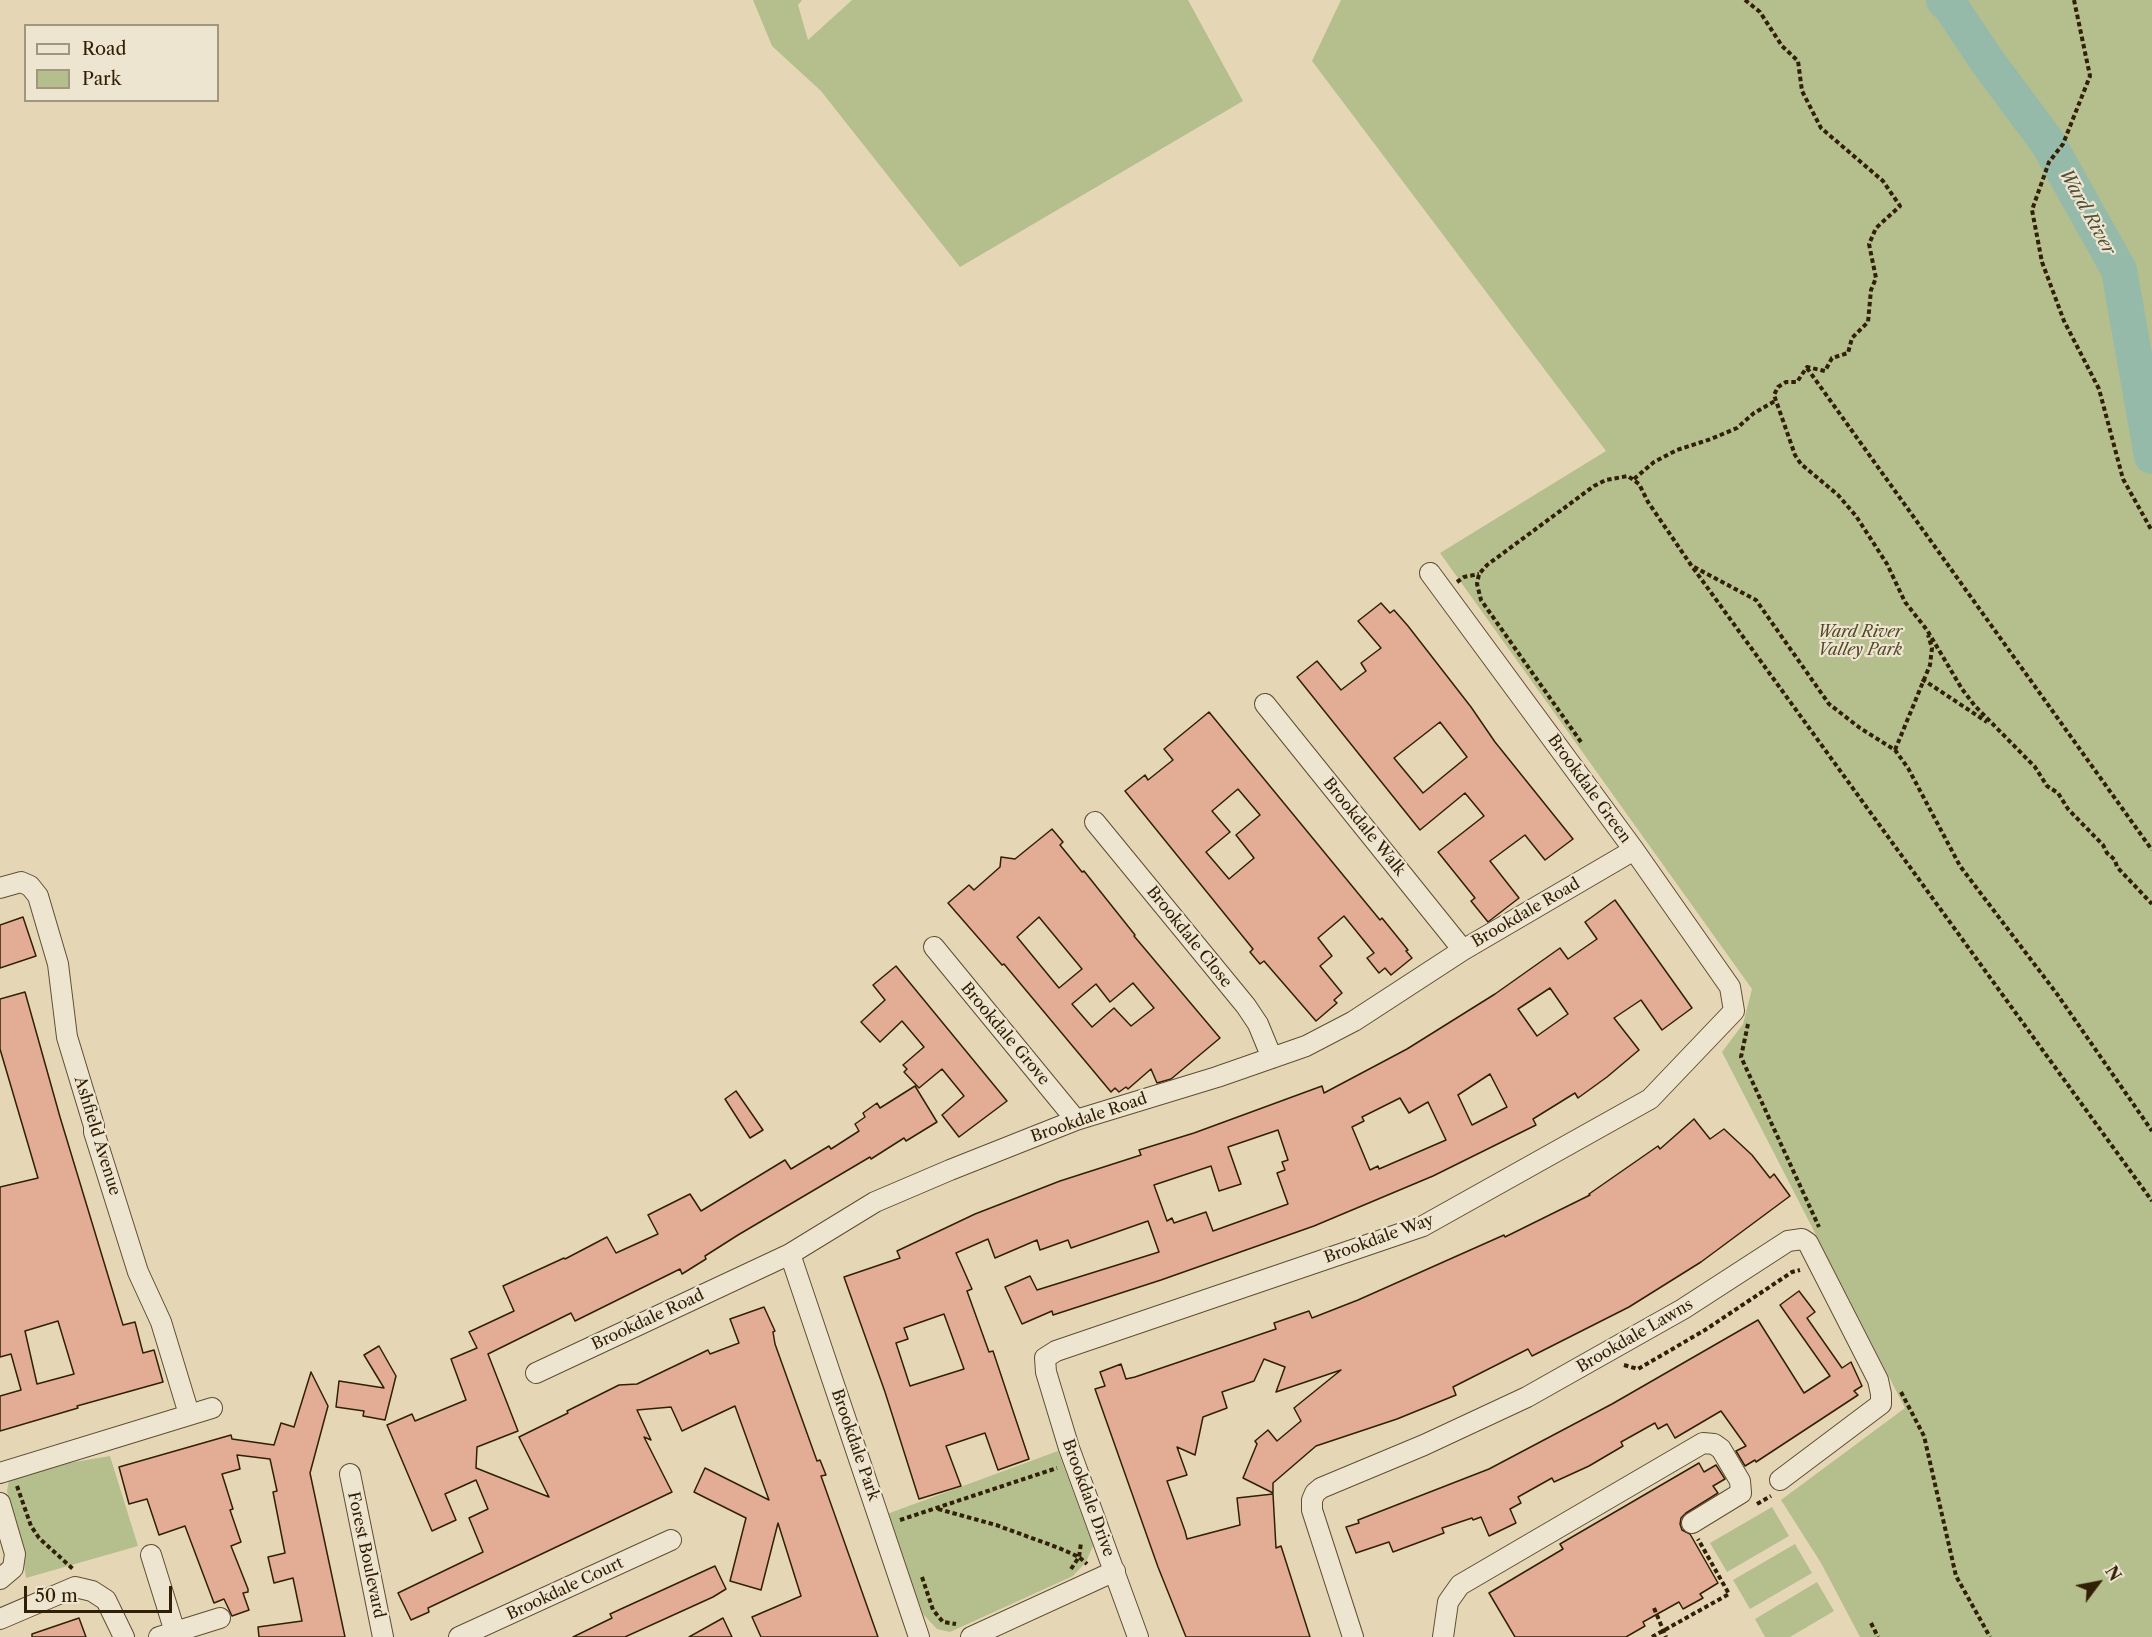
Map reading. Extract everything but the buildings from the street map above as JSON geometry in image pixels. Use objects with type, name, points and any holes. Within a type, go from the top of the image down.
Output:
[{"type":"street","name":"Brookdale Green","points":[[1430,573],[1634,850],[1730,987],[1734,1011]]},
{"type":"street","name":"Brookdale Walk","points":[[1265,704],[1462,950]]},
{"type":"street","name":"Brookdale Close","points":[[1095,822],[1245,1006],[1258,1024],[1272,1058]]},
{"type":"street","name":"Brookdale Road","points":[[536,1373],[790,1254],[875,1202],[950,1170],[1076,1120],[1217,1077],[1306,1046],[1354,1022],[1462,950],[1634,850]]},
{"type":"street","name":"Ashfield Avenue","points":[[0,888],[21,882],[30,886],[38,896],[58,964],[67,1036],[94,1132],[138,1272],[161,1322],[189,1414]]},
{"type":"street","name":"Brookdale Grove","points":[[934,947],[1076,1120]]},
{"type":"street","name":"Brookdale Way","points":[[1046,1358],[1056,1351],[1423,1226],[1650,1100],[1734,1011]]},
{"type":"street","name":"Brookdale Lawns","points":[[1353,1637],[1312,1510],[1315,1493],[1321,1488],[1424,1445],[1527,1397],[1677,1313],[1788,1241],[1802,1239],[1808,1243],[1878,1380],[1881,1404],[1777,1487]]},
{"type":"street","name":"Brookdale Park","points":[[790,1254],[919,1637]]},
{"type":"street","name":"Brookdale Drive","points":[[1046,1358],[1046,1372],[1108,1574],[1138,1637]]},
{"type":"street","points":[[0,1579],[14,1568],[15,1554],[3,1488],[189,1414],[212,1408]]},
{"type":"street","points":[[1443,1637],[1448,1602],[1460,1586],[1702,1443],[1708,1442],[1721,1449],[1740,1481],[1741,1492],[1695,1530]]},
{"type":"street","name":"Forest Boulevard","points":[[350,1474],[383,1637]]},
{"type":"street","name":"Brookdale Court","points":[[459,1637],[671,1540]]},
{"type":"street","points":[[151,1555],[167,1634],[220,1618]]},
{"type":"street","points":[[966,1629],[1108,1574]]},
{"type":"street","points":[[0,1619],[75,1587],[92,1592],[106,1600],[124,1637]]},
{"type":"path","points":[[1745,0],[1760,12],[1782,46],[1798,61],[1802,91],[1821,128],[1883,181],[1900,206],[1876,228],[1869,244],[1875,278],[1871,290],[1868,322],[1852,338],[1848,353],[1832,358],[1825,371],[1807,367]]},
{"type":"path","points":[[2074,0],[2091,76],[2063,144],[2049,162],[2032,210],[2042,262],[2064,321],[2099,389],[2123,479],[2152,531]]},
{"type":"path","points":[[1807,367],[1797,382],[1786,382],[1778,387],[1774,395],[1795,455],[1801,464],[1838,495],[1856,516],[1887,564],[1905,602],[1927,630],[1962,689],[1994,726],[2035,767],[2047,786],[2058,793],[2068,809],[2103,845],[2107,854],[2115,860],[2117,867],[2152,904]]},
{"type":"path","points":[[1807,367],[2152,850]]},
{"type":"path","points":[[1634,479],[1654,462],[1677,450],[1737,428],[1754,413],[1775,401]]},
{"type":"path","points":[[1584,746],[1481,600],[1477,584],[1479,574],[1487,565],[1593,486],[1622,476],[1634,479],[1691,565],[2152,1201]]},
{"type":"path","points":[[1691,565],[1756,600],[1829,704],[1860,728],[1895,750],[1908,768],[1960,866],[2057,994],[2152,1131]]},
{"type":"path","points":[[1895,750],[1930,664],[1932,648],[1927,630]]},
{"type":"path","points":[[1922,679],[1994,726]]},
{"type":"path","points":[[1616,1367],[1622,1364],[1638,1369],[1700,1333],[1792,1272],[1801,1270],[1806,1274]]},
{"type":"path","points":[[879,1516],[902,1520],[1057,1467],[1061,1478]]},
{"type":"path","points":[[3,1488],[18,1486],[31,1526],[39,1538],[72,1568],[87,1578],[83,1589]]},
{"type":"path","points":[[1755,1505],[1777,1487]]},
{"type":"path","points":[[937,1509],[996,1525],[1079,1557],[1108,1574]]},
{"type":"path","points":[[1652,1637],[1729,1594],[1695,1530]]},
{"type":"path","points":[[1062,1573],[1072,1568],[1079,1557],[1082,1548],[1081,1540]]},
{"type":"path","points":[[921,1576],[933,1610],[943,1622],[966,1629]]},
{"type":"path","points":[[1654,1608],[1666,1637]]},
{"type":"path","points":[[1871,1623],[1878,1637]]},
{"type":"green space","points":[[753,0],[802,0],[798,5],[808,40],[852,0],[1188,0],[1243,101],[960,267],[821,91],[772,46]]},
{"type":"green space","name":"Ward River Valley Park","points":[[1341,0],[2152,0],[2152,1637],[1860,1637],[1821,1563],[1781,1500],[1905,1408],[1722,1052],[1743,1024],[1752,989],[1440,553],[1606,451],[1312,61]]},
{"type":"green space","points":[[1058,1451],[1093,1546],[1086,1562],[1073,1576],[950,1632],[937,1629],[923,1614],[887,1514]]},
{"type":"green space","points":[[110,1456],[138,1546],[26,1578],[7,1491],[9,1480],[29,1470],[36,1472],[63,1464]]},
{"type":"green space","points":[[1772,1507],[1789,1536],[1727,1572],[1710,1543]]},
{"type":"green space","points":[[1795,1544],[1812,1573],[1750,1609],[1733,1580]]},
{"type":"green space","points":[[1817,1582],[1834,1611],[1790,1637],[1765,1637],[1755,1619]]},
{"type":"waterway","name":"Ward River","points":[[1944,0],[2048,143],[2119,270],[2152,456]]}]
